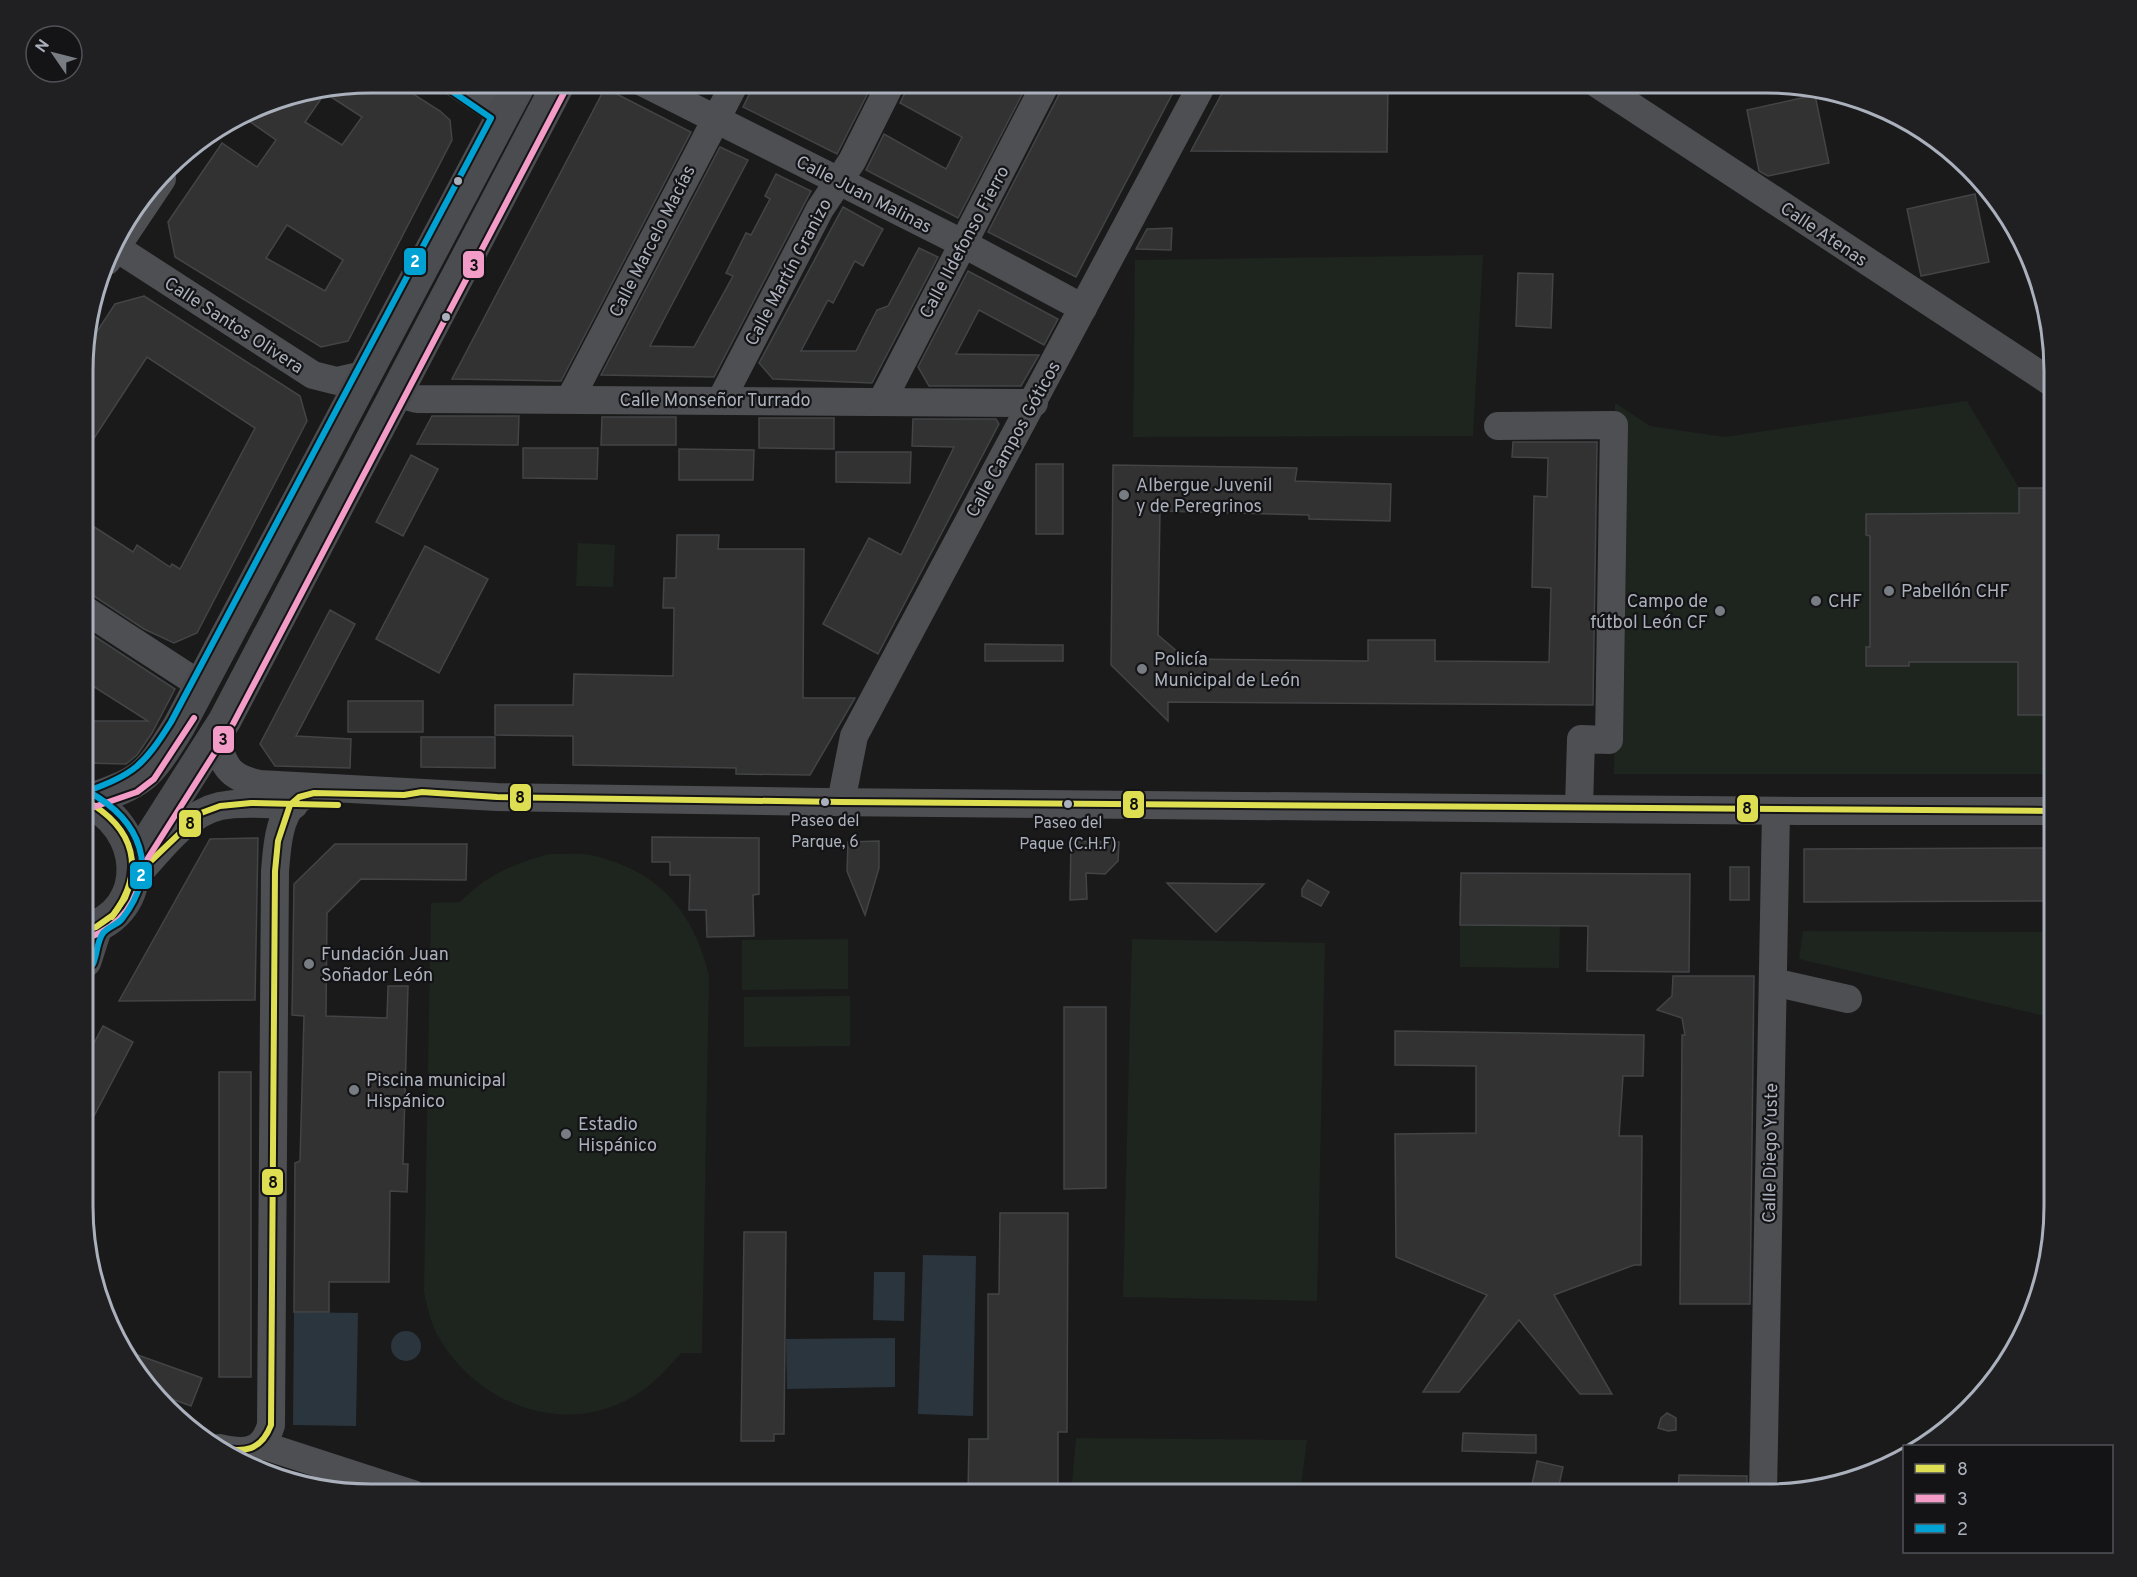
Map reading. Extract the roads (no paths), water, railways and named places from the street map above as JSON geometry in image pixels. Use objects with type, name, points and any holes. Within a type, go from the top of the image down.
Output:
[{"type":"highway","points":[[93,798],[133,784],[148,772],[202,686],[514,93]]},
{"type":"highway","points":[[93,927],[113,915],[125,898],[133,871],[215,736],[554,93]]},
{"type":"highway","points":[[93,804],[108,813],[121,826],[130,843],[133,871]]},
{"type":"street","points":[[471,93],[503,115]]},
{"type":"street","name":"Calle Juan Malinas","points":[[664,93],[962,243],[1083,308]]},
{"type":"street","name":"Calle Marcelo Macías","points":[[570,399],[729,93]]},
{"type":"street","name":"Calle Martín Granizo","points":[[721,400],[837,181],[852,161],[886,93]]},
{"type":"street","name":"Calle Ildefonso Fierro","points":[[882,401],[1041,93]]},
{"type":"street","name":"Calle Campos Góticos","points":[[842,802],[854,736],[937,576],[1034,403],[1198,93]]},
{"type":"street","name":"Calle Atenas","points":[[1611,93],[2044,377]]},
{"type":"street","name":"Calle Santos Olivera","points":[[119,255],[313,375],[337,381],[364,375]]},
{"type":"street","name":"Calle Monseñor Turrado","points":[[397,394],[417,399],[1034,403]]},
{"type":"street","points":[[1498,426],[1614,425],[1609,740],[1581,740],[1579,807]]},
{"type":"street","points":[[93,615],[202,686]]},
{"type":"street","points":[[215,736],[227,768],[231,774],[244,781],[260,784],[497,797],[842,802],[1579,807],[1776,811],[2044,811]]},
{"type":"street","points":[[239,1451],[250,1452],[262,1445],[271,1425],[275,871],[278,842],[290,805],[299,797],[314,793],[404,795],[422,792]]},
{"type":"street","points":[[133,871],[201,813],[220,806],[251,803],[352,805],[497,797]]},
{"type":"street","name":"Calle Diego Yuste","points":[[1763,1484],[1776,811]]},
{"type":"street","points":[[1773,982],[1848,999]]},
{"type":"street","points":[[262,1445],[381,1484]]},
{"type":"place","name":"Albergue Juvenil y de Peregrinos","points":[[1124,495]]},
{"type":"place","name":"Pabellón CHF","points":[[1889,591]]},
{"type":"place","name":"CHF","points":[[1816,601]]},
{"type":"place","name":"Campo de fútbol León CF","points":[[1720,611]]},
{"type":"place","name":"Policía Municipal de León","points":[[1142,669]]},
{"type":"place","name":"Paseo del Parque, 6","points":[[825,802]]},
{"type":"place","name":"Paseo del Paque (C.H.F)","points":[[1068,804]]},
{"type":"place","name":"Fundación Juan Soñador León","points":[[309,964]]},
{"type":"place","name":"Piscina municipal Hispánico","points":[[354,1090]]},
{"type":"place","name":"Estadio Hispánico","points":[[566,1134]]}]
